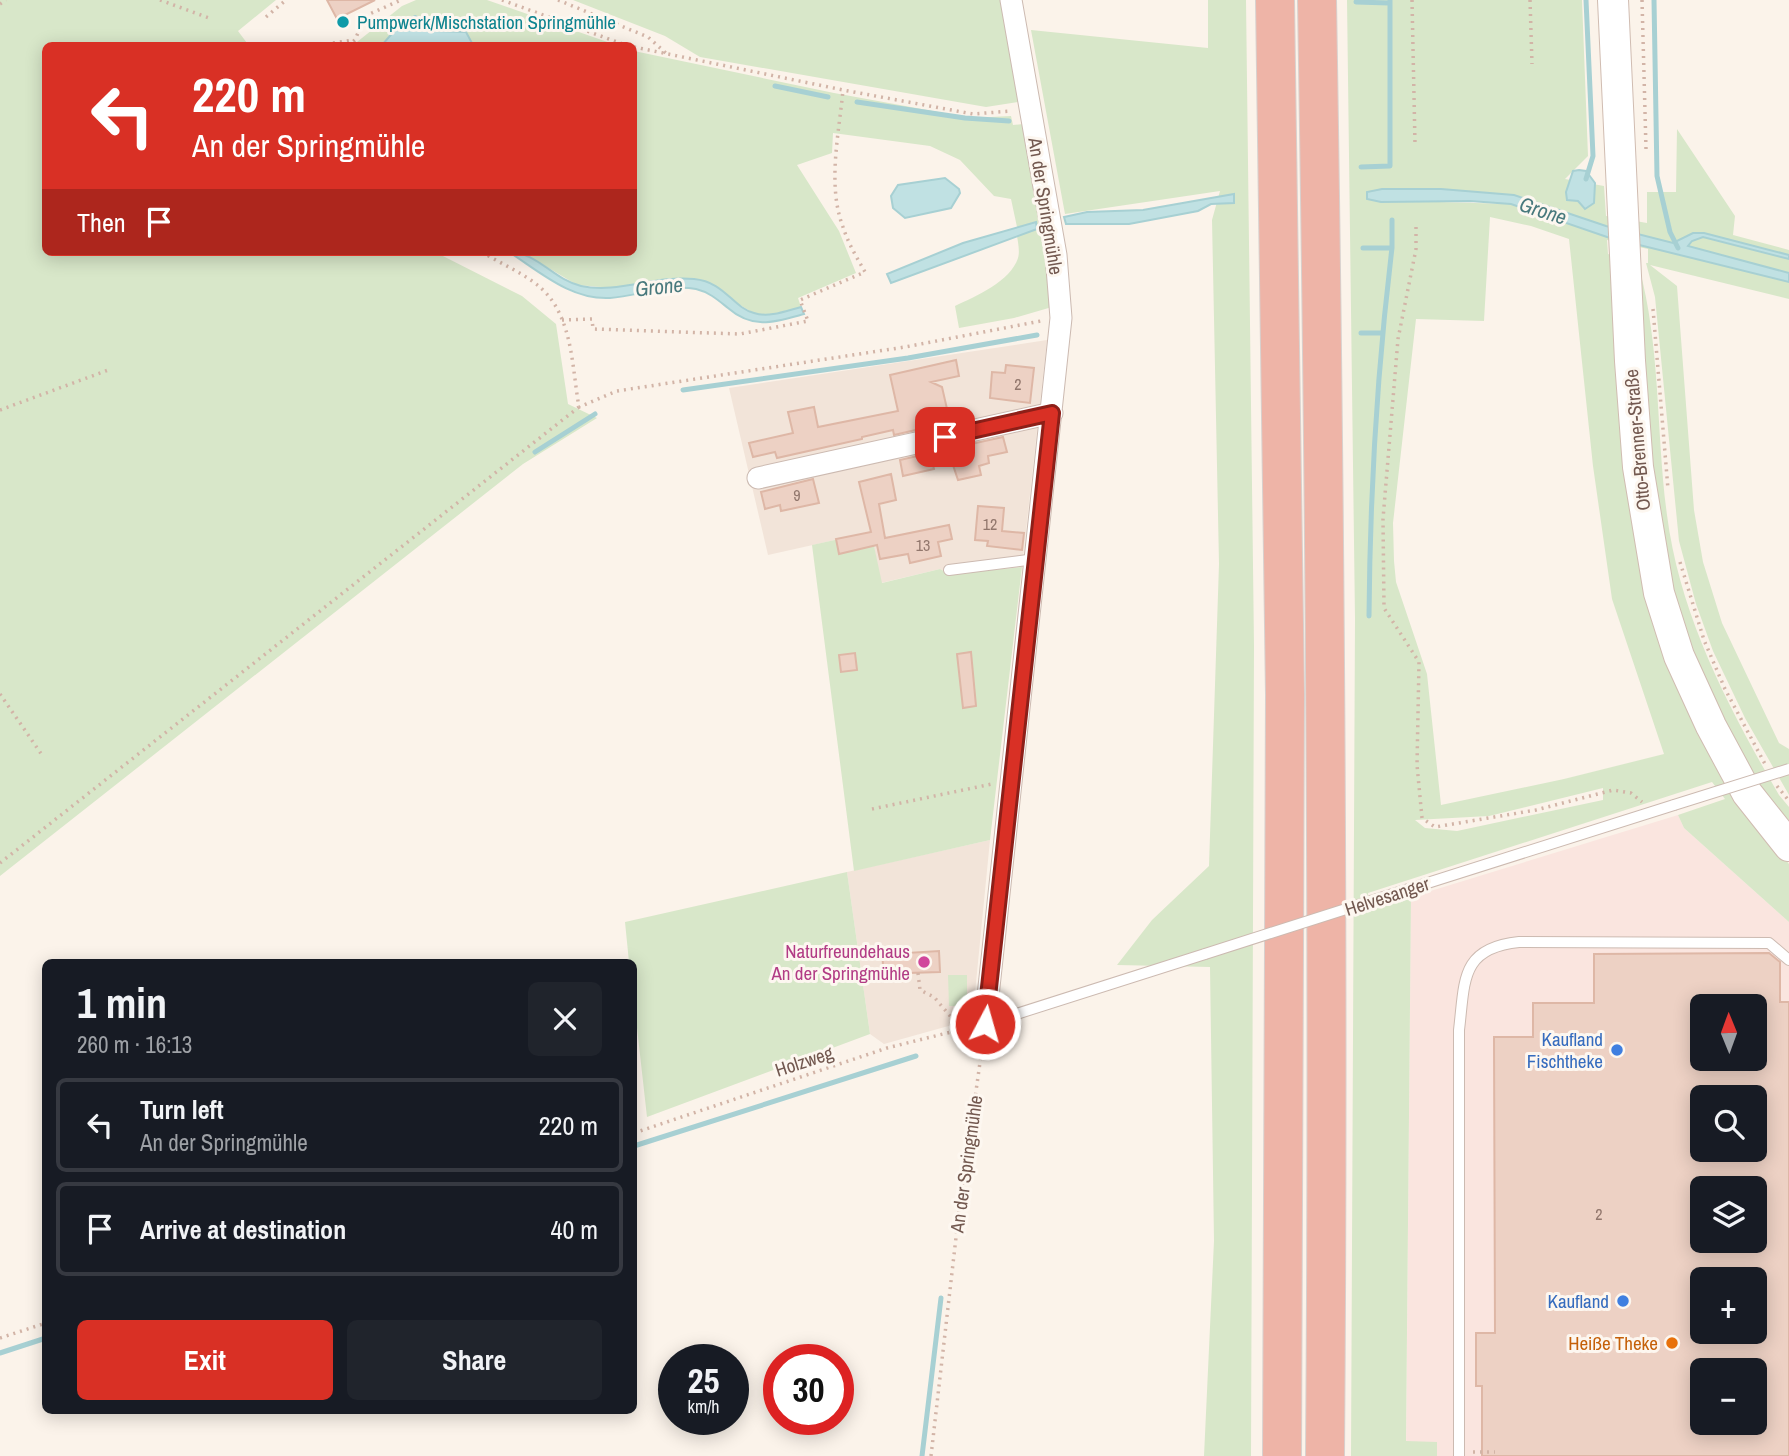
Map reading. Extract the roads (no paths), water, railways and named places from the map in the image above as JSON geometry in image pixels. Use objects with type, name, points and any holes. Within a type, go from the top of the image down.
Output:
[{"type":"highway","points":[[1275,0],[1284,694],[1282,1456]]},
{"type":"highway","points":[[1317,0],[1326,721],[1328,1108],[1325,1456]]},
{"type":"main road","name":"Otto-Brenner-Straße","points":[[1613,0],[1622,210],[1638,467],[1659,593],[1679,656],[1711,726],[1747,793],[1789,846]]},
{"type":"street","name":"An der Springmühle","points":[[985,1024],[1060,318],[1056,255],[1011,0]]},
{"type":"street","points":[[758,478],[1052,413]]},
{"type":"lane","points":[[949,570],[1035,559]]},
{"type":"lane","name":"Helvesanger","points":[[985,1024],[1789,769]]},
{"type":"lane","points":[[1459,1454],[1459,1030],[1466,977],[1473,962],[1482,952],[1495,946],[1520,943],[1769,943],[1789,960]]},
{"type":"water","points":[[415,16],[426,21],[436,31],[466,32],[471,42],[385,42],[402,22]]},
{"type":"water","points":[[1573,171],[1586,171],[1595,183],[1594,203],[1585,209],[1578,201],[1567,200],[1566,192]]},
{"type":"water","points":[[945,178],[959,189],[960,193],[951,208],[905,218],[893,208],[891,196],[898,185]]},
{"type":"water","name":"Grone","points":[[1382,189],[1441,189],[1514,195],[1606,226],[1673,243],[1693,233],[1704,233],[1789,255],[1789,259],[1703,237],[1692,241],[1688,246],[1789,273],[1789,282],[1607,237],[1511,204],[1470,201],[1381,202],[1367,199],[1367,192]]},
{"type":"water","points":[[1234,194],[1234,203],[1211,204],[1198,211],[1129,224],[1066,224],[1064,217],[1087,212],[1143,210]]},
{"type":"water","points":[[1036,222],[1037,229],[891,283],[887,274],[963,243]]},
{"type":"water","name":"Grone","points":[[515,256],[528,256],[562,278],[581,286],[609,288],[679,278],[694,279],[721,289],[740,306],[754,313],[772,314],[801,307],[804,314],[755,322],[737,315],[717,299],[696,289],[663,289],[621,297],[596,297],[569,290]]},
{"type":"waterway","points":[[1361,167],[1390,166],[1390,0]]},
{"type":"waterway","points":[[1586,0],[1593,156],[1586,179]]},
{"type":"waterway","points":[[1654,0],[1657,176],[1670,232],[1678,248]]},
{"type":"waterway","points":[[1356,2],[1389,3]]},
{"type":"waterway","points":[[775,86],[828,97]]},
{"type":"waterway","points":[[857,102],[965,118],[1009,121]]},
{"type":"waterway","points":[[1363,248],[1392,248],[1392,220]]},
{"type":"waterway","points":[[1369,616],[1375,432],[1392,248]]},
{"type":"waterway","points":[[1361,333],[1382,333]]},
{"type":"waterway","points":[[683,390],[908,358],[1037,335]]},
{"type":"waterway","points":[[535,452],[595,414]]},
{"type":"waterway","points":[[637,1145],[916,1056]]},
{"type":"waterway","points":[[922,1456],[941,1298]]},
{"type":"waterway","points":[[0,1353],[42,1339]]},
{"type":"place","name":"Pumpwerk/Mischstation Springmühle","points":[[343,22]]},
{"type":"place","name":"Naturfreundehaus An der Springmühle","points":[[924,962]]},
{"type":"place","name":"Kaufland Fischtheke","points":[[1617,1050]]},
{"type":"place","name":"Kaufland","points":[[1623,1301]]},
{"type":"place","name":"Heiße Theke","points":[[1672,1343]]}]
